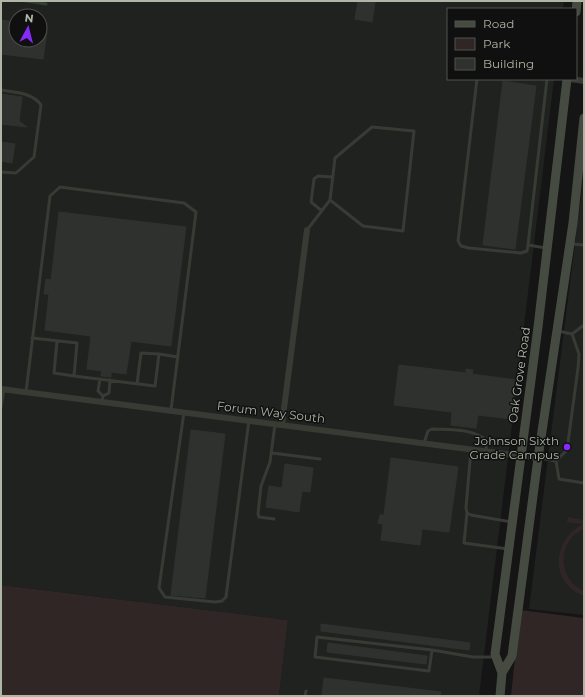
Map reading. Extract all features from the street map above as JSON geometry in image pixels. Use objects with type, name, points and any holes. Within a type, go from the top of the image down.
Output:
[{"type":"street","name":"Oak Grove Road","points":[[502,673],[495,654],[546,248],[569,80]]},
{"type":"street","name":"Oak Grove Road","points":[[500,696],[502,673],[512,656],[538,458],[570,244],[584,118]]},
{"type":"street","points":[[282,424],[307,230]]},
{"type":"street","name":"Forum Way South","points":[[3,389],[103,399],[184,412],[486,450],[538,458]]},
{"type":"lane","points":[[26,1],[46,4]]},
{"type":"lane","points":[[476,80],[458,241],[461,246],[469,248],[522,253],[527,251],[528,245],[547,80]]},
{"type":"lane","points":[[1,90],[20,93],[37,99],[41,105],[34,157],[16,173],[1,172]]},
{"type":"lane","points":[[307,230],[330,200],[335,158],[372,127],[414,131],[404,231],[363,226],[330,200]]},
{"type":"lane","points":[[322,211],[311,202],[314,179],[318,176],[332,178]]},
{"type":"lane","points":[[26,392],[50,196],[60,187],[184,203],[196,212],[171,410]]},
{"type":"lane","points":[[570,244],[584,245]]},
{"type":"lane","points":[[528,245],[546,248]]},
{"type":"lane","points":[[557,331],[572,334],[584,325]]},
{"type":"lane","points":[[556,461],[567,450],[578,368],[579,354],[572,334]]},
{"type":"lane","points":[[32,338],[77,343],[74,376]]},
{"type":"lane","points":[[57,341],[54,373],[74,376],[155,386],[159,354]]},
{"type":"lane","points":[[137,384],[141,353],[178,357]]},
{"type":"lane","points":[[100,379],[98,391],[103,399],[109,393],[110,380]]},
{"type":"lane","points":[[1,407],[3,389]]},
{"type":"lane","points":[[184,412],[159,588],[165,597],[215,602],[222,601],[226,597],[249,420]]},
{"type":"lane","points":[[274,519],[259,517],[258,514],[261,486],[272,453],[275,424]]},
{"type":"lane","points":[[424,443],[428,431],[432,429],[460,431],[479,434],[486,440],[486,450]]},
{"type":"lane","points":[[471,449],[464,543],[508,549]]},
{"type":"lane","points":[[272,453],[320,459]]},
{"type":"lane","points":[[538,458],[556,461]]},
{"type":"lane","points":[[556,461],[559,480],[584,483]]},
{"type":"lane","points":[[467,513],[471,516],[512,522]]},
{"type":"lane","points":[[432,650],[429,672],[315,657],[317,637],[432,650],[473,657],[496,657]]},
{"type":"lane","points":[[305,696],[306,691]]},
{"type":"shaded area","points":[[1,1],[564,1],[563,8],[447,8],[447,80],[554,80],[479,696],[279,696],[288,620],[1,585]]},
{"type":"shaded area","name":"Johnson Sixth Grade Campus","points":[[584,172],[584,615],[529,609]]},
{"type":"green space","points":[[568,517],[584,520],[584,529],[568,542],[563,560],[569,578],[575,585],[584,591],[584,596],[573,590],[565,582],[560,572],[560,550],[565,540],[573,531],[583,524],[567,522]]},
{"type":"green space","points":[[1,585],[288,620],[279,696],[1,696]]},
{"type":"green space","points":[[520,610],[584,618],[584,696],[511,696]]},
{"type":"building","points":[[358,1],[375,2],[372,22],[355,19]]},
{"type":"building","points":[[1,20],[8,21],[8,48],[45,48],[43,59],[1,54]]},
{"type":"building","points":[[503,81],[536,86],[515,249],[483,245]]},
{"type":"building","points":[[1,94],[22,97],[19,121],[27,127],[1,124]]},
{"type":"building","points":[[1,142],[15,144],[12,163],[1,161]]},
{"type":"building","points":[[59,212],[186,227],[171,346],[131,341],[126,374],[111,372],[111,377],[101,376],[102,371],[87,369],[91,336],[45,330],[49,294],[44,294],[46,279],[51,280]]},
{"type":"building","points":[[399,365],[466,373],[466,369],[473,370],[472,374],[516,380],[511,419],[478,415],[476,428],[451,425],[452,412],[394,405]]},
{"type":"building","points":[[191,430],[225,434],[205,598],[171,595]]},
{"type":"building","points":[[391,458],[458,467],[449,532],[422,529],[420,545],[381,540],[383,524],[378,523],[380,515],[384,515]]},
{"type":"building","points":[[285,464],[313,468],[310,492],[302,491],[299,512],[266,507],[269,486],[282,488]]},
{"type":"building","points":[[321,624],[470,643],[469,650],[321,631]]},
{"type":"building","points":[[328,643],[427,656],[426,664],[327,652]]},
{"type":"building","points":[[324,678],[441,692],[440,696],[322,696]]},
{"type":"place","name":"Johnson Sixth Grade Campus","points":[[567,447]]}]
